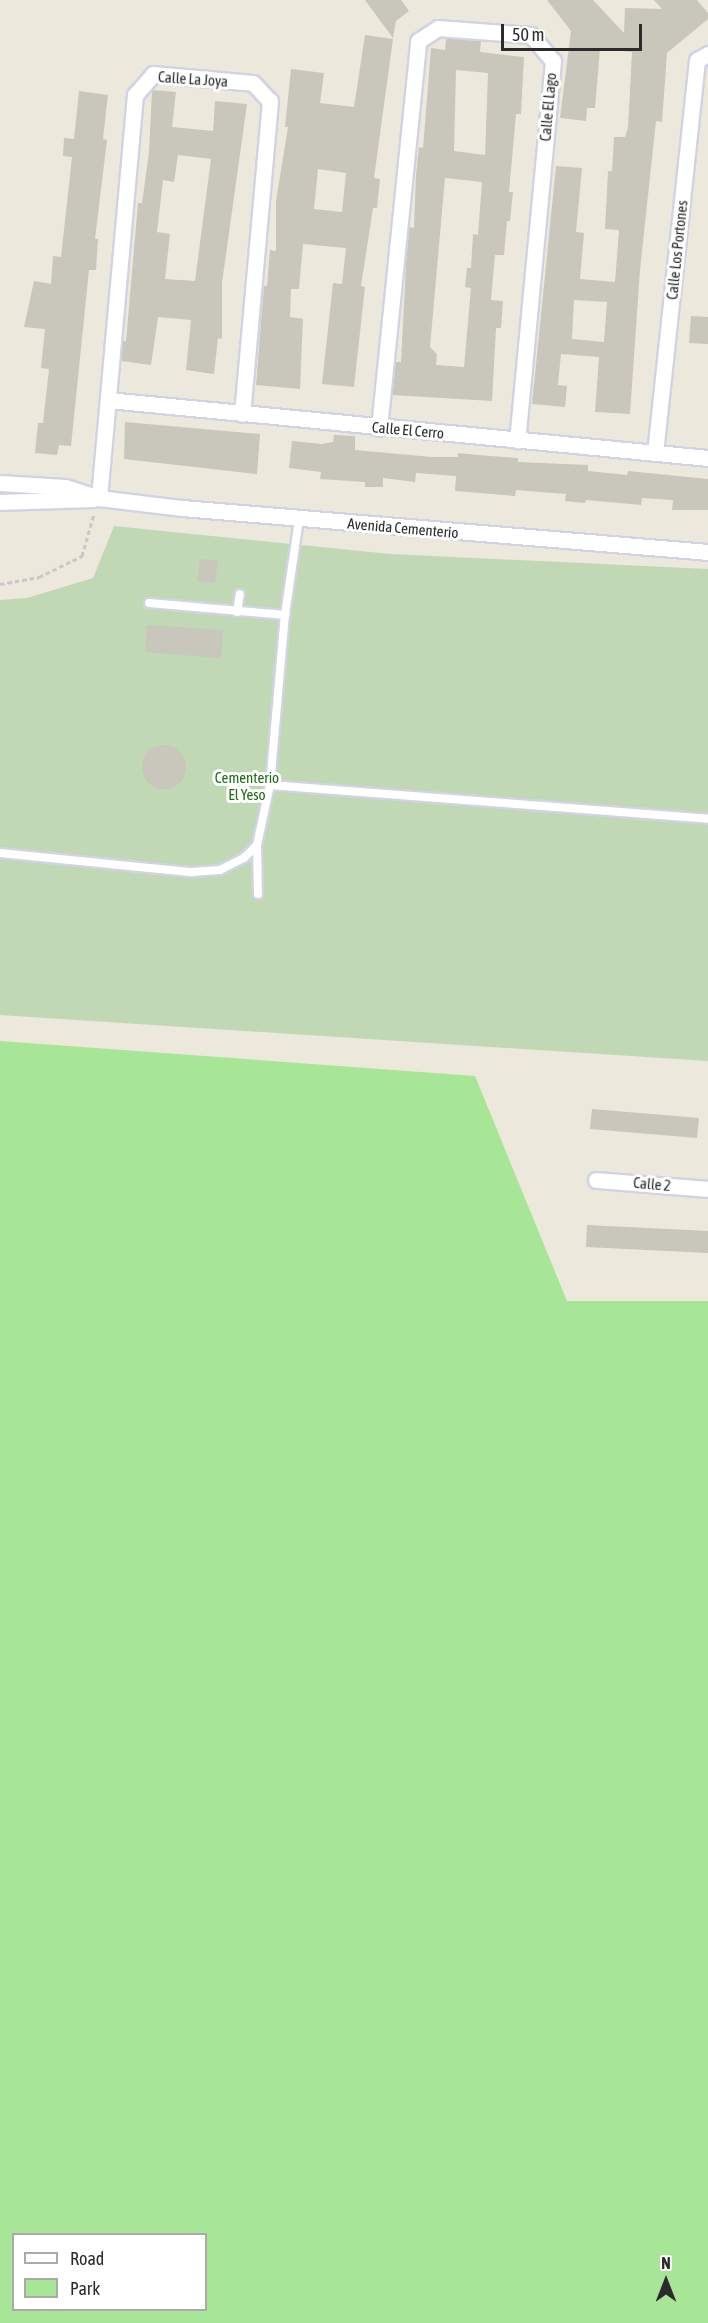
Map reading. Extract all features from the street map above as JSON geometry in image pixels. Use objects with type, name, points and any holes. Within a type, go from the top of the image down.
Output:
[{"type":"street","name":"Calle El Lago","points":[[379,428],[418,41],[438,28],[531,36],[553,61],[517,440]]},
{"type":"street","name":"Calle Los Portones","points":[[655,453],[697,60],[708,54]]},
{"type":"street","name":"Calle La Joya","points":[[99,498],[135,95],[153,74],[253,83],[270,101],[242,414]]},
{"type":"street","name":"Calle El Cerro","points":[[108,400],[708,458]]},
{"type":"street","name":"Avenida Cementerio","points":[[0,483],[65,488],[99,498]]},
{"type":"street","name":"Avenida Cementerio","points":[[0,502],[99,498],[299,519],[708,552]]},
{"type":"street","name":"Calle 2","points":[[596,1179],[708,1189]]},
{"type":"lane","points":[[258,894],[257,845],[270,785],[285,615],[299,519]]},
{"type":"lane","points":[[237,612],[240,594]]},
{"type":"lane","points":[[149,603],[285,615]]},
{"type":"lane","points":[[270,785],[708,819]]},
{"type":"lane","points":[[0,853],[192,872],[220,870],[244,858],[257,845]]},
{"type":"path","points":[[0,584],[39,577],[82,556],[99,498]]},
{"type":"green space","name":"Cementerio El Yeso","points":[[114,526],[390,554],[708,569],[708,1061],[0,1015],[0,600],[27,598],[93,578]]},
{"type":"green space","points":[[0,1041],[475,1076],[567,1301],[708,1301],[708,2323],[0,2323]]},
{"type":"building","points":[[365,0],[401,0],[409,11],[396,21],[393,38]]},
{"type":"building","points":[[547,0],[593,0],[624,33],[625,8],[662,9],[654,0],[697,0],[708,13],[708,19],[667,53],[662,122],[656,121],[640,270],[630,414],[595,412],[599,357],[561,354],[558,385],[567,386],[565,407],[532,404],[556,166],[582,168],[576,232],[584,233],[580,279],[615,282],[619,230],[605,229],[608,171],[612,171],[614,137],[625,137],[628,128],[632,52],[600,49],[595,108],[587,108],[586,121],[560,118],[571,31]],"holes":[[[574,300],[607,302],[604,342],[572,339]]]},
{"type":"building","points":[[365,35],[393,39],[374,178],[380,179],[377,208],[373,208],[361,286],[365,287],[354,387],[322,384],[333,283],[342,284],[346,248],[303,244],[299,289],[291,289],[290,317],[303,319],[300,389],[256,385],[264,286],[267,286],[270,250],[276,251],[276,201],[288,127],[285,127],[291,69],[324,73],[320,103],[354,107]],"holes":[[[318,169],[346,173],[342,212],[314,209]]]},
{"type":"building","points":[[446,38],[481,41],[480,52],[524,57],[521,114],[516,114],[509,192],[513,192],[510,221],[507,221],[504,255],[495,255],[491,300],[503,301],[501,328],[496,328],[492,401],[392,395],[395,362],[401,362],[407,246],[409,227],[414,228],[416,175],[419,147],[423,148],[431,48],[445,50]],"holes":[[[456,70],[488,73],[485,155],[454,151]],[[445,178],[482,182],[478,235],[473,234],[471,268],[467,268],[465,287],[471,288],[464,367],[436,365],[437,354],[430,347]]]},
{"type":"building","points":[[152,90],[176,92],[172,127],[213,131],[215,101],[247,104],[222,283],[222,339],[218,338],[214,374],[186,370],[191,320],[158,317],[151,365],[121,361],[123,341],[126,341],[138,203],[142,203],[149,152]],"holes":[[[178,155],[211,159],[195,281],[165,279],[170,234],[157,232],[163,180],[174,182]]]},
{"type":"building","points":[[79,91],[108,95],[103,139],[107,140],[95,239],[98,239],[96,270],[89,270],[71,446],[59,445],[57,455],[35,453],[38,423],[43,423],[49,369],[41,368],[45,329],[24,327],[34,281],[51,284],[53,256],[61,257],[72,157],[63,156],[64,138],[74,139]]},
{"type":"building","points":[[691,316],[708,317],[708,344],[689,343]]},
{"type":"building","points":[[125,422],[260,434],[257,474],[124,459]]},
{"type":"building","points":[[334,435],[355,436],[355,450],[432,457],[458,457],[458,453],[518,458],[518,462],[588,465],[588,471],[627,475],[628,471],[708,479],[708,510],[672,510],[673,500],[642,498],[641,505],[586,500],[585,503],[565,501],[566,494],[516,490],[515,496],[455,491],[456,476],[416,473],[415,482],[383,478],[383,487],[365,487],[365,482],[320,479],[321,472],[289,468],[292,441],[322,444],[333,442]]},
{"type":"building","points":[[200,559],[218,561],[215,583],[197,581]]},
{"type":"building","points":[[147,625],[223,630],[221,658],[145,652]]},
{"type":"building","points":[[164,745],[180,751],[186,767],[180,783],[164,789],[148,783],[142,767],[148,751]]},
{"type":"building","points":[[592,1109],[699,1118],[697,1138],[590,1129]]},
{"type":"building","points":[[587,1225],[708,1231],[708,1253],[586,1247]]}]
